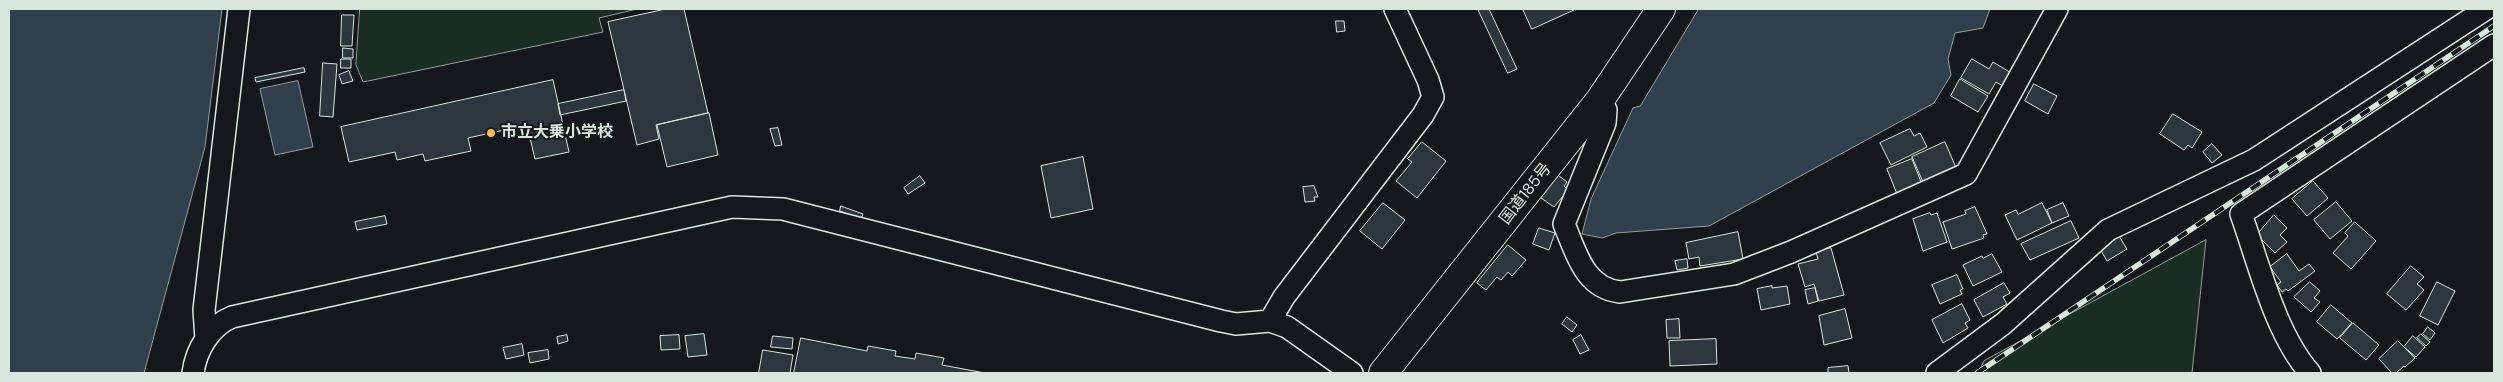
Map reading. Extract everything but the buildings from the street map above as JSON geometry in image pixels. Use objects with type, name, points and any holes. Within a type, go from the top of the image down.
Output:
[{"type":"highway","name":"国道185号","points":[[1383,373],[1600,100],[1661,9]]},
{"type":"street","points":[[206,339],[204,310],[239,9]]},
{"type":"street","points":[[1270,321],[1284,296],[1423,115],[1433,96],[1428,80],[1395,9]]},
{"type":"street","points":[[1600,100],[1606,110],[1605,123],[1564,224],[1582,268],[1606,291],[1620,292],[1734,274],[1791,252],[1966,174],[2057,9]]},
{"type":"street","points":[[1937,373],[2003,324],[2108,230],[2254,160],[2486,9]]},
{"type":"street","points":[[2310,373],[2300,362],[2283,333],[2241,214],[2494,44]]},
{"type":"street","points":[[193,373],[194,361],[206,339],[218,323],[232,317],[732,207],[783,209],[1221,321],[1236,324],[1270,321],[1288,327],[1352,373]]},
{"type":"green space","points":[[360,9],[637,9],[599,18],[603,32],[363,82],[356,65]]},
{"type":"green space","points":[[2206,240],[2192,373],[1978,373],[1984,361]]},
{"type":"water","points":[[9,9],[222,9],[205,147],[144,373],[9,373]]},
{"type":"water","points":[[1699,9],[1990,9],[1983,28],[1955,33],[1948,59],[1951,75],[1934,103],[1709,226],[1616,233],[1602,238],[1582,234],[1591,199],[1633,108],[1640,106]]},
{"type":"water","points":[[298,81],[313,147],[275,155],[260,89]]},
{"type":"railway","points":[[1977,373],[2494,26]]},
{"type":"place","name":"市立大乗小学校","points":[[491,133]]}]
